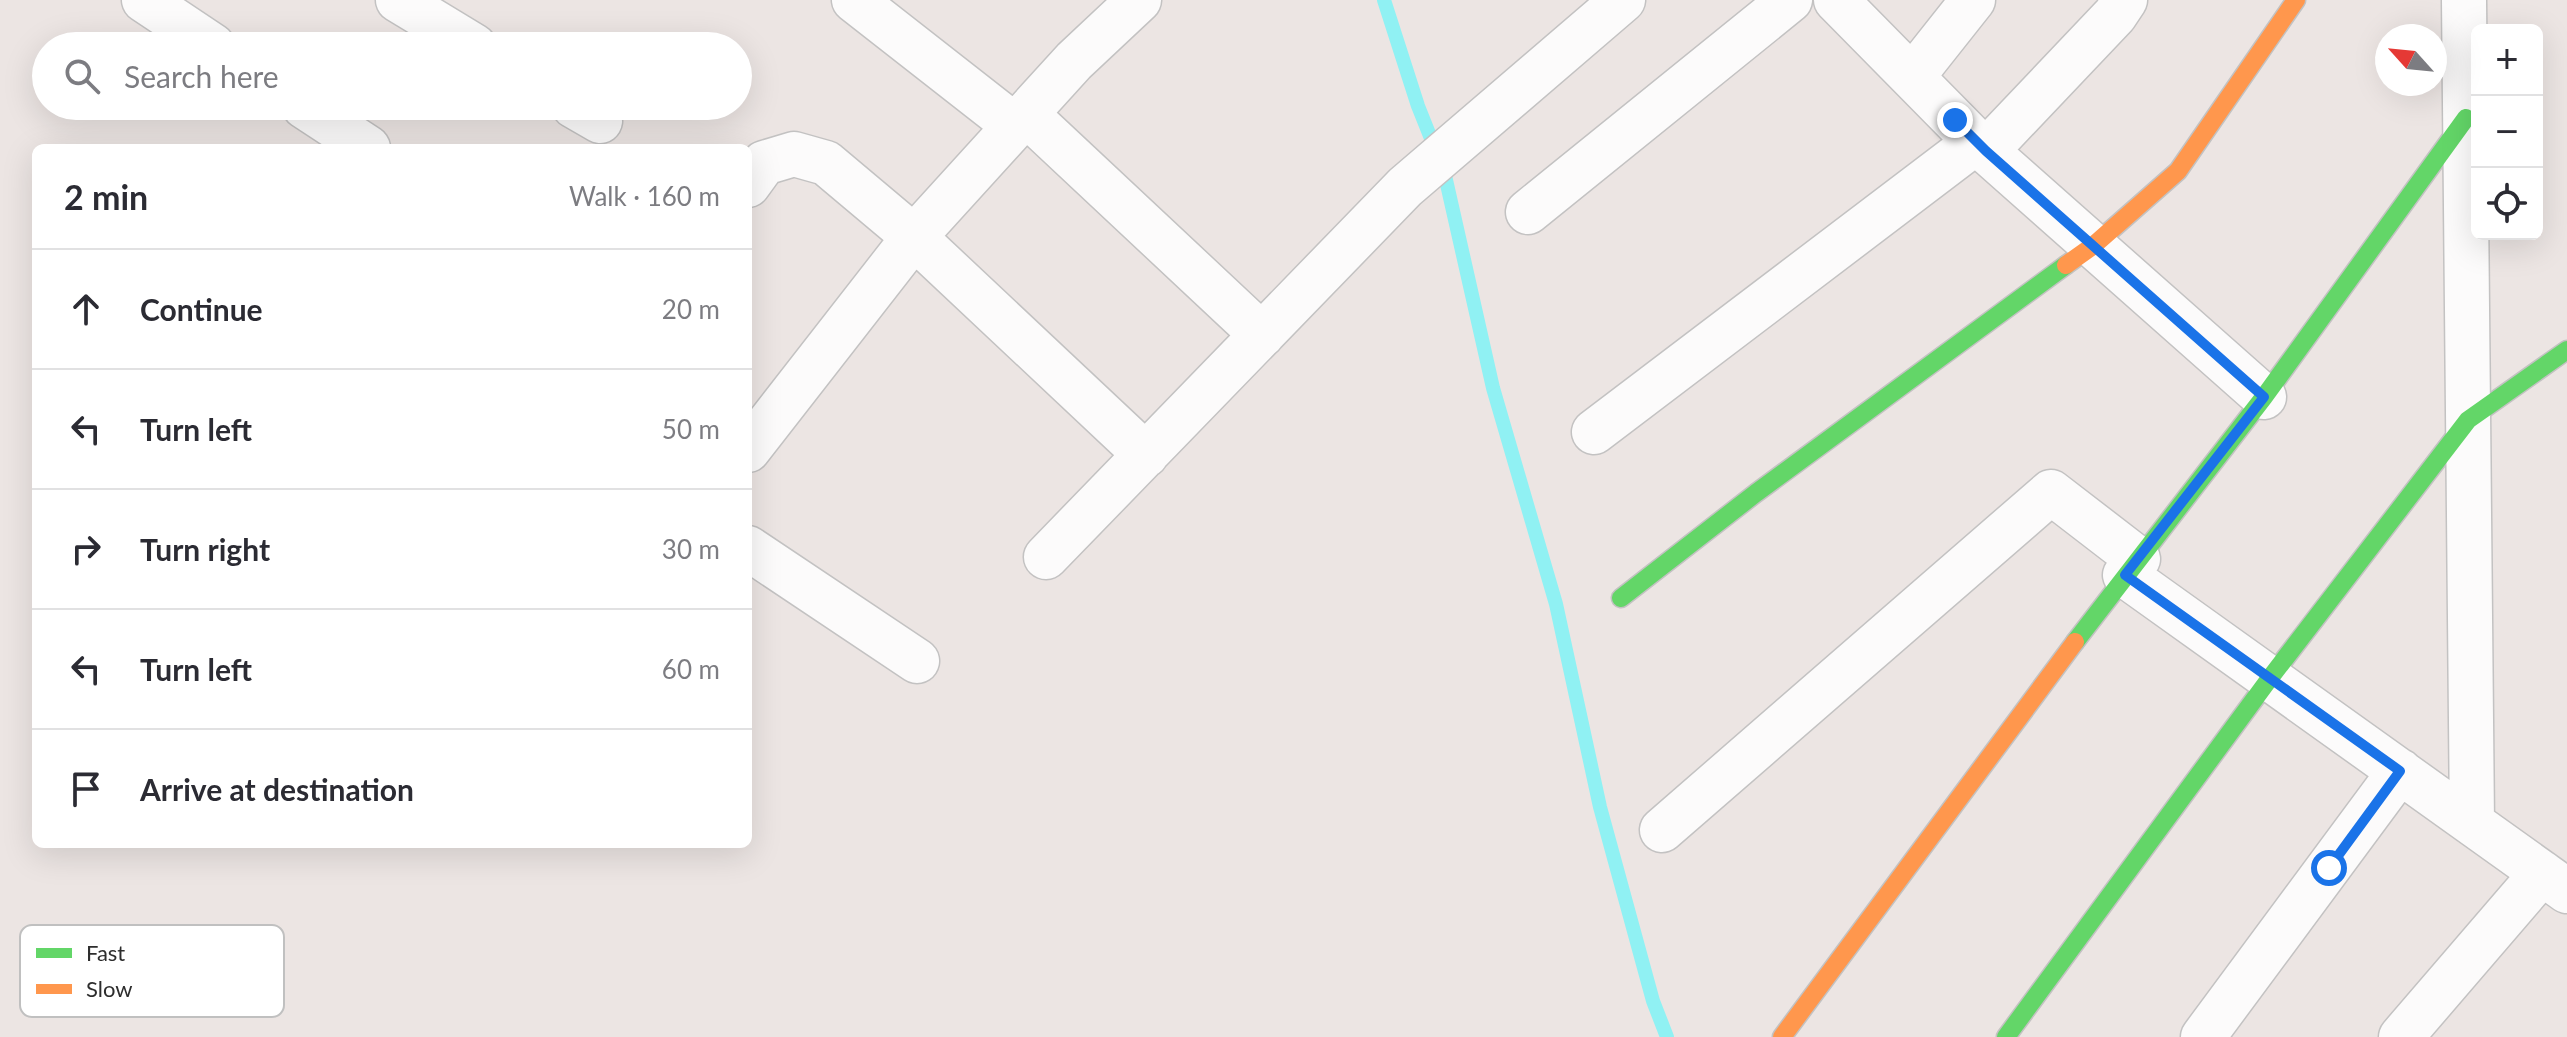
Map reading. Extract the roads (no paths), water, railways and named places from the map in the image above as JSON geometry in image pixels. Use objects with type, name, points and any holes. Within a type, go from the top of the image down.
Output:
[{"type":"street","points":[[398,0],[451,32]]},
{"type":"street","points":[[854,0],[1021,120],[1262,335]]},
{"type":"street","points":[[752,445],[914,237],[1074,61],[1139,0]]},
{"type":"street","points":[[1046,557],[1405,187],[1623,0]]},
{"type":"street","points":[[1528,212],[1790,0]]},
{"type":"street","points":[[1836,0],[1981,147],[2264,397]]},
{"type":"street","points":[[1912,77],[1973,0]]},
{"type":"street","points":[[1594,432],[1981,147],[2115,15],[2125,0]]},
{"type":"street","points":[[1621,598],[1756,493],[2094,245],[2178,171],[2296,0]]},
{"type":"street","points":[[2464,0],[2472,823]]},
{"type":"street","points":[[135,7],[185,32]]},
{"type":"street","points":[[1782,1037],[2132,567],[2264,397],[2466,118]]},
{"type":"street","points":[[325,120],[362,144]]},
{"type":"street","points":[[752,180],[764,163],[794,154],[826,163],[914,237],[1146,455]]},
{"type":"street","points":[[2006,1037],[2270,678],[2468,420],[2567,350]]},
{"type":"street","points":[[1662,830],[2051,492],[2132,567],[2270,678],[2554,882],[2401,1037]]},
{"type":"street","points":[[752,551],[917,661]]},
{"type":"street","points":[[2203,1037],[2400,771]]},
{"type":"waterway","points":[[1384,0],[1418,106],[1444,171],[1493,388],[1556,604],[1600,807],[1653,1001],[1667,1037]]}]
